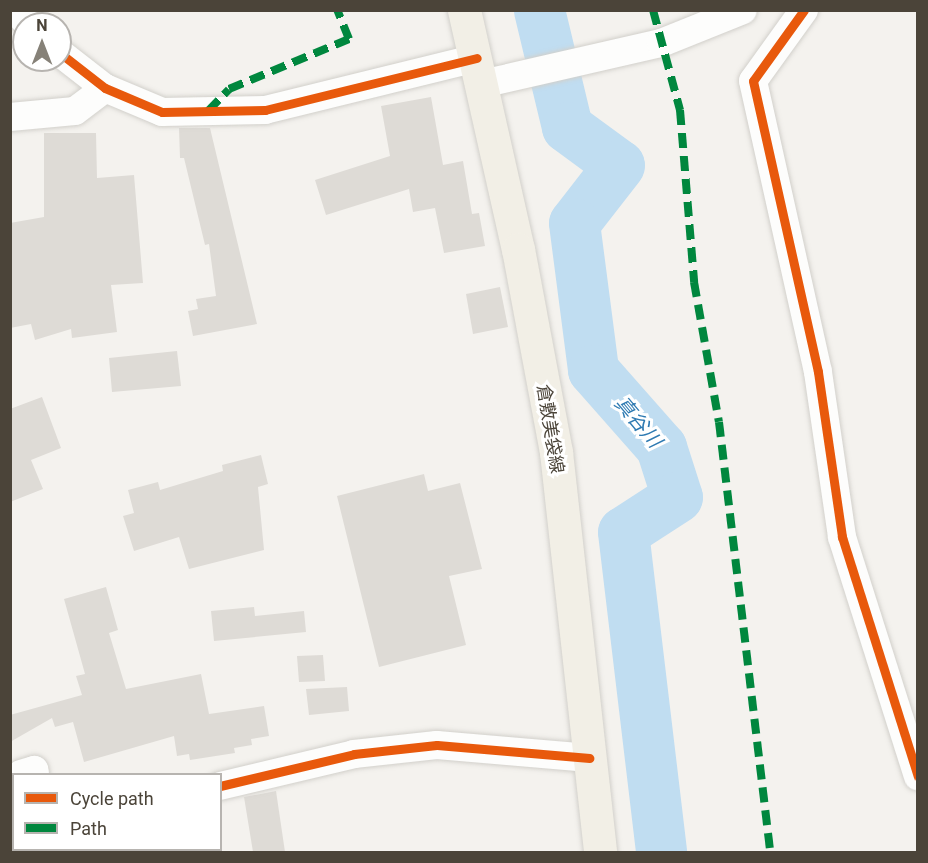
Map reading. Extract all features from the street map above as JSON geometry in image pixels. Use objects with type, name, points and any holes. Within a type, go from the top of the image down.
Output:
[{"type":"main road","name":"倉敷美袋線","points":[[464,10],[480,71],[556,452],[600,852]]},
{"type":"street","points":[[72,62],[105,88],[162,112],[265,110],[480,71],[517,76],[646,46],[742,10]]},
{"type":"street","points":[[804,10],[753,81],[818,372],[842,537],[918,776]]},
{"type":"street","points":[[10,117],[75,111],[105,88]]},
{"type":"street","points":[[222,786],[354,754],[437,744],[589,758]]},
{"type":"building","points":[[431,97],[443,165],[463,161],[472,214],[479,213],[485,246],[444,253],[435,208],[413,212],[409,189],[326,215],[315,180],[390,156],[381,106]]},
{"type":"building","points":[[179,128],[210,128],[257,324],[193,336],[188,311],[198,309],[196,299],[216,296],[209,244],[205,245],[184,158],[180,158]]},
{"type":"building","points":[[44,133],[96,133],[97,178],[134,175],[143,283],[111,285],[117,332],[72,338],[71,329],[35,340],[31,324],[10,328],[10,223],[44,217]]},
{"type":"building","points":[[500,287],[508,327],[473,334],[466,294]]},
{"type":"building","points":[[177,351],[181,386],[112,392],[109,358]]},
{"type":"building","points":[[42,397],[61,448],[31,460],[43,489],[10,502],[10,409]]},
{"type":"building","points":[[261,455],[268,484],[258,487],[264,550],[189,569],[179,537],[134,551],[123,516],[134,513],[128,490],[158,482],[160,490],[223,471],[222,465]]},
{"type":"building","points":[[424,474],[428,491],[460,483],[482,569],[449,576],[466,645],[379,667],[337,496]]},
{"type":"building","points":[[106,587],[118,630],[109,633],[126,689],[201,674],[209,714],[264,706],[269,736],[251,739],[252,745],[234,748],[235,753],[190,760],[189,754],[177,756],[174,736],[84,762],[73,722],[55,727],[52,718],[10,742],[10,715],[82,695],[76,676],[85,674],[64,599]]},
{"type":"building","points":[[254,607],[255,616],[304,611],[306,632],[214,641],[211,611]]},
{"type":"building","points":[[323,655],[325,681],[299,682],[297,656]]},
{"type":"building","points":[[347,687],[349,711],[309,715],[306,689]]},
{"type":"building","points":[[276,791],[285,852],[253,852],[244,797]]},
{"type":"waterway","name":"真谷川","points":[[539,10],[567,127],[619,165],[574,223],[593,370],[661,447],[677,497],[623,532],[661,852]]},
{"type":"marked path","points":[[208,111],[229,89],[349,39],[337,10]]},
{"type":"marked path","points":[[653,10],[680,110],[694,282],[719,422],[770,852]]},
{"type":"cycle path","points":[[804,10],[753,81],[818,372],[842,537],[918,776]]},
{"type":"cycle path","points":[[72,62],[105,88],[162,112],[265,110],[477,58]]},
{"type":"cycle path","points":[[222,786],[354,754],[437,745],[589,758]]}]
